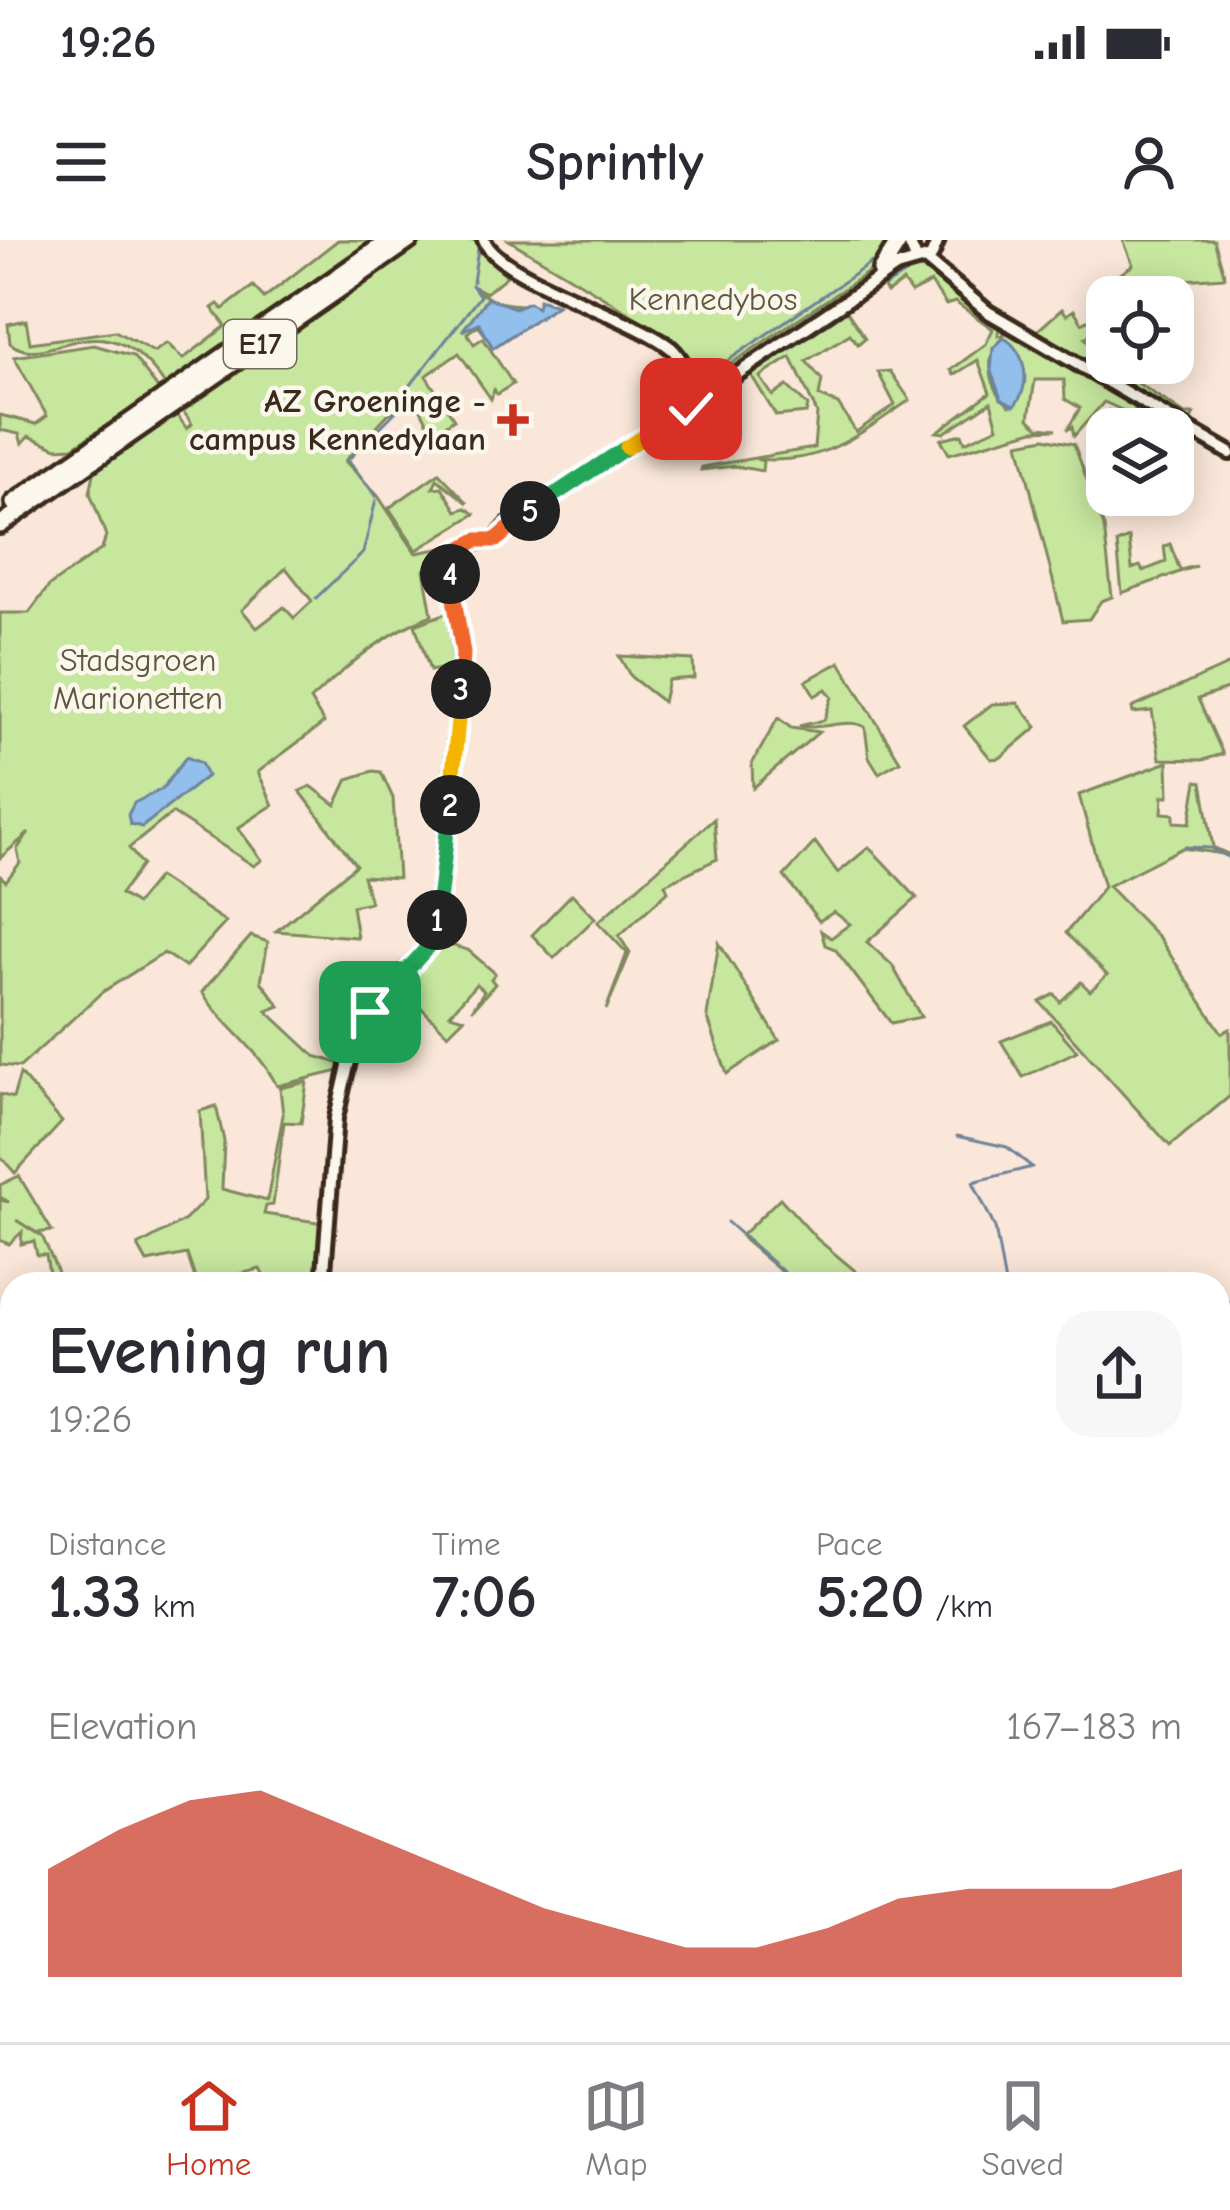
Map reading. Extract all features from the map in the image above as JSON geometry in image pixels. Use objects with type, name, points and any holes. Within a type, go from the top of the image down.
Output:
[{"type":"highway","name":"E17","points":[[0,513],[390,240]]},
{"type":"highway","name":"E17","points":[[0,525],[105,443],[410,240]]},
{"type":"highway","points":[[880,270],[905,242]]},
{"type":"highway","points":[[88,471],[105,443],[130,422]]},
{"type":"street","points":[[484,240],[504,267],[670,348],[683,363],[693,395]]},
{"type":"street","points":[[905,242],[932,249],[988,312],[1230,451]]},
{"type":"street","points":[[323,1272],[336,1118],[353,1044],[380,999],[435,936],[463,665],[448,562],[467,544],[693,395],[932,249]]},
{"type":"street","points":[[491,532],[880,270]]},
{"type":"green space","points":[[338,240],[371,240],[166,386],[142,358],[120,343],[78,340],[25,350],[10,343],[8,324],[26,320],[30,343],[115,331],[154,352],[167,343],[183,359],[226,326],[212,308],[218,304],[223,309],[253,286],[264,298]]},
{"type":"green space","name":"Stadsgroen Marionetten","points":[[426,240],[482,240],[485,247],[479,251],[507,276],[486,293],[474,287],[495,300],[531,306],[479,322],[487,338],[478,325],[467,333],[474,344],[483,338],[513,384],[497,394],[494,390],[491,399],[459,353],[426,376],[454,419],[433,433],[416,400],[388,414],[345,461],[378,496],[416,553],[444,548],[424,570],[432,615],[382,641],[310,700],[324,723],[258,772],[273,805],[238,828],[262,860],[254,866],[172,813],[129,848],[142,865],[120,894],[136,904],[158,877],[226,922],[185,967],[164,953],[101,993],[20,1067],[0,1065],[0,876],[6,881],[20,863],[17,849],[29,833],[0,858],[0,613],[29,613],[49,586],[102,549],[106,536],[90,493],[95,469],[175,412],[187,429],[192,424],[181,408]],"holes":[[[286,568],[312,601],[294,618],[284,607],[257,628],[242,610]]]},
{"type":"green space","name":"Kennedybos","points":[[509,240],[898,240],[885,261],[714,375],[697,370],[687,356],[642,322]]},
{"type":"green space","points":[[1123,240],[1214,240],[1225,277],[1118,276],[1133,265]]},
{"type":"green space","points":[[911,267],[927,268],[999,323],[998,336],[1004,335],[1004,325],[1086,374],[1086,384],[1103,384],[1132,401],[1135,408],[1104,402],[1099,408],[1086,408],[1086,422],[1074,436],[1072,427],[1067,430],[1080,408],[1065,399],[1064,380],[1035,380],[1029,418],[1039,427],[1057,429],[1034,430],[949,454],[941,439],[962,434],[965,442],[998,427],[991,402],[944,433],[937,432],[990,393],[978,360],[954,375],[951,370],[986,344],[993,329],[955,302],[946,305],[931,283],[911,293],[903,282],[887,293],[883,286]],"holes":[[[1003,338],[1017,354],[1024,379],[1010,406],[993,382],[992,354]]]},
{"type":"green space","points":[[844,307],[865,338],[858,344],[850,334],[806,361],[822,380],[819,396],[838,404],[856,432],[895,405],[878,372],[890,371],[910,400],[855,436],[820,453],[756,459],[763,461],[762,471],[735,466],[701,470],[702,467],[814,448],[817,413],[791,357],[760,377],[773,396],[787,386],[808,406],[806,413],[776,416],[750,373]]},
{"type":"green space","points":[[1062,309],[1067,315],[1074,310],[1082,323],[1086,321],[1086,360],[1037,331]]},
{"type":"green space","points":[[94,345],[133,356],[160,391],[73,447],[57,448],[29,436],[22,444],[19,434],[0,430],[0,415],[36,424],[47,416],[14,357]]},
{"type":"green space","points":[[1127,384],[1139,384],[1176,408]]},
{"type":"green space","points":[[1045,438],[1074,444],[1086,477],[1086,516],[1100,516],[1104,527],[1112,597],[1101,601],[1089,619],[1063,621],[1019,443]]},
{"type":"green space","points":[[439,473],[468,503],[437,479],[433,488],[442,487],[457,511],[466,508],[475,514],[417,550],[389,508]]},
{"type":"green space","points":[[1129,538],[1132,569],[1140,566],[1143,571],[1166,562],[1164,546],[1170,544],[1180,570],[1196,566],[1122,593],[1117,543]]},
{"type":"green space","points":[[452,611],[461,665],[430,671],[415,625]]},
{"type":"green space","points":[[619,656],[693,660],[694,678],[668,680],[663,702],[631,677]]},
{"type":"green space","points":[[840,662],[900,761],[879,773],[869,757],[865,727],[850,723],[799,726],[824,720],[832,697],[826,689],[815,696],[806,681]]},
{"type":"green space","points":[[1230,664],[1230,688],[1198,699],[1223,754],[1203,760],[1160,759],[1152,711],[1133,713],[1132,708]]},
{"type":"green space","points":[[1018,703],[1037,727],[1000,758],[991,759],[964,726],[992,704]]},
{"type":"green space","points":[[778,718],[791,728],[819,732],[753,788],[752,764]]},
{"type":"green space","points":[[1168,762],[1169,796],[1163,796],[1162,813],[1174,814],[1174,822],[1190,823],[1197,781],[1202,782],[1213,847],[1230,855],[1182,848],[1108,886],[1159,938],[1222,1033],[1230,1029],[1230,1096],[1170,1146],[1040,1002],[1055,994],[1060,1002],[1081,982],[1090,991],[1107,975],[1066,933],[1104,887],[1079,795]]},
{"type":"green space","points":[[381,772],[393,798],[398,878],[363,876],[370,902],[352,906],[357,937],[276,931],[356,865],[300,791],[311,786],[336,805],[348,779]]},
{"type":"green space","points":[[714,819],[717,859],[665,884],[668,891],[619,936],[630,953],[606,1010],[627,953],[598,922]]},
{"type":"green space","points":[[815,842],[838,873],[869,847],[917,898],[867,942],[892,965],[921,1017],[891,1023],[835,949],[825,945],[821,931],[831,938],[850,924],[834,912],[819,921],[784,876]]},
{"type":"green space","points":[[572,894],[595,918],[554,958],[532,935]]},
{"type":"green space","points":[[251,936],[268,942],[261,981],[280,1006],[267,1011],[315,1056],[341,1064],[339,1071],[277,1086],[202,992]]},
{"type":"green space","points":[[437,941],[468,950],[495,973],[491,979],[495,984],[472,1010],[484,991],[476,984],[450,1014],[464,1018],[448,1034],[410,997],[388,993]]},
{"type":"green space","points":[[719,943],[779,1040],[727,1074],[707,1016]]},
{"type":"green space","points":[[1051,1021],[1077,1051],[1023,1077],[1001,1041]]},
{"type":"green space","points":[[20,1074],[62,1122],[15,1173],[0,1156],[0,1094],[13,1098]]},
{"type":"green space","points":[[307,1082],[301,1123],[284,1122],[273,1205],[266,1206],[264,1214],[324,1223],[321,1272],[193,1272],[187,1254],[147,1262],[138,1246],[185,1220],[205,1200],[200,1111],[216,1106],[224,1141],[222,1189],[267,1201],[283,1115],[280,1088]]},
{"type":"green space","points":[[19,1176],[52,1231],[37,1233],[58,1272],[49,1272],[46,1255],[37,1255],[34,1241],[21,1244],[22,1232],[9,1244],[0,1240],[0,1200],[9,1202],[0,1197],[0,1185]]},
{"type":"green space","points":[[780,1198],[817,1239],[857,1272],[782,1272],[741,1236]]},
{"type":"water","points":[[487,298],[515,308],[529,302],[537,307],[539,299],[557,305],[493,348],[479,323],[462,331]]},
{"type":"water","points":[[1004,338],[1018,351],[1024,370],[1023,389],[1014,406],[1001,399],[991,371],[993,348]]},
{"type":"water","points":[[186,757],[201,763],[207,776],[142,827],[130,824],[128,815],[134,803],[162,789]]},
{"type":"waterway","points":[[473,282],[478,249]]},
{"type":"waterway","points":[[714,370],[881,256]]},
{"type":"waterway","points":[[884,287],[913,269],[926,270],[997,326]]},
{"type":"waterway","points":[[407,402],[407,390],[480,296],[472,285]]},
{"type":"waterway","points":[[753,374],[842,314]]},
{"type":"waterway","points":[[669,353],[678,365]]},
{"type":"waterway","points":[[680,368],[682,379]]},
{"type":"waterway","points":[[720,396],[748,377]]},
{"type":"waterway","points":[[376,496],[348,460],[402,405]]},
{"type":"waterway","points":[[316,598],[363,553],[376,500]]},
{"type":"waterway","points":[[1185,847],[1210,848],[1230,858]]},
{"type":"waterway","points":[[957,1136],[1007,1147],[1032,1167],[973,1182],[995,1228],[1003,1272]]},
{"type":"waterway","points":[[727,1222],[783,1272]]},
{"type":"place","name":"AZ Groeninge - campus Kennedylaan","points":[[513,420]]},
{"type":"route","points":[[370,1012],[434,938],[463,665],[450,556],[477,540],[496,540],[503,528],[679,412],[691,409]]}]
